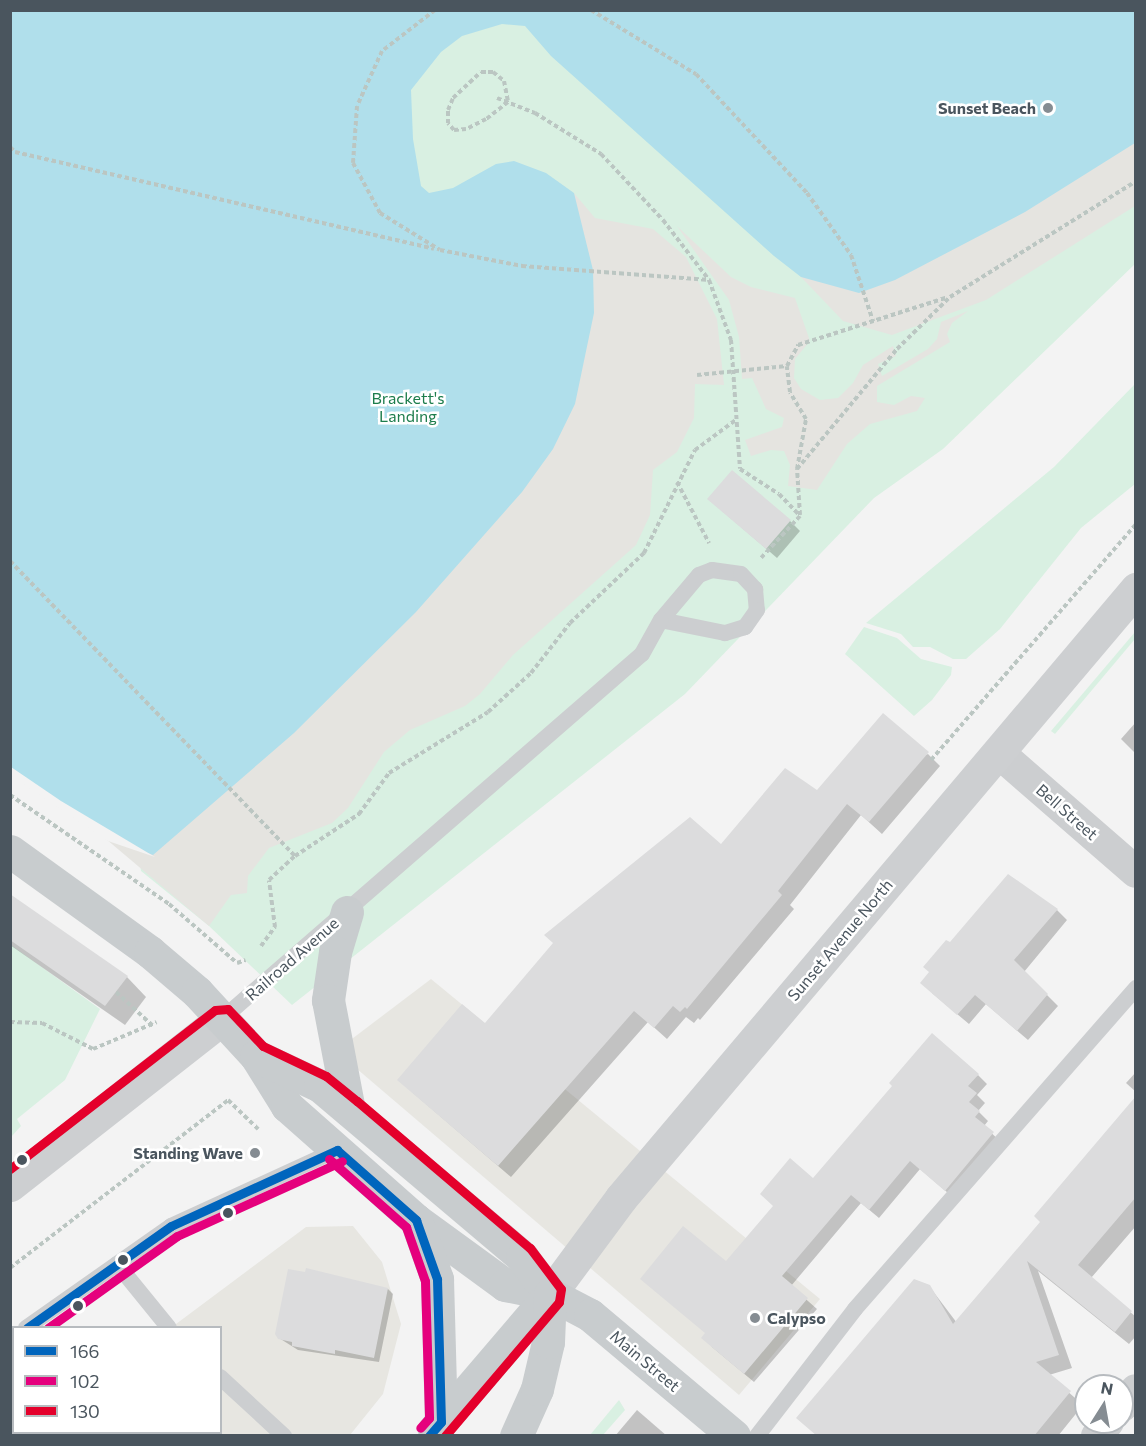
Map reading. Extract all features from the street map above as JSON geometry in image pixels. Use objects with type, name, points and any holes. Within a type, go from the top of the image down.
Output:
[{"type":"main road","name":"Main Street","points":[[10,851],[150,952],[197,992],[256,1056],[287,1106],[416,1220],[505,1286],[550,1294],[590,1315],[734,1436]]},
{"type":"main road","points":[[347,912],[336,952],[328,1000],[349,1110]]},
{"type":"main road","name":"Main Street","points":[[256,1056],[320,1086],[522,1257],[550,1294]]},
{"type":"main road","points":[[416,1220],[436,1279],[435,1429]]},
{"type":"main road","points":[[435,1429],[550,1294]]},
{"type":"main road","points":[[516,1436],[537,1389],[548,1342],[550,1294]]},
{"type":"street","name":"Sunset Avenue North","points":[[550,1294],[621,1198],[1136,589]]},
{"type":"street","name":"Bell Street","points":[[999,753],[1136,872]]},
{"type":"street","name":"Railroad Avenue","points":[[10,1185],[222,1019]]},
{"type":"lane","points":[[661,620],[725,633],[736,631],[753,619],[758,599],[755,588],[741,574],[722,571]]},
{"type":"lane","name":"Railroad Avenue","points":[[222,1019],[642,654],[661,620],[699,575],[722,571]]},
{"type":"lane","points":[[757,1436],[855,1310],[1136,988]]},
{"type":"lane","points":[[29,1326],[171,1226],[337,1150]]},
{"type":"lane","points":[[117,1264],[167,1326]]},
{"type":"lane","points":[[222,1379],[284,1436]]},
{"type":"path","points":[[435,10],[382,51],[357,106],[353,163],[380,213],[440,250]]},
{"type":"path","points":[[591,10],[696,74],[807,193],[851,255],[873,321]]},
{"type":"path","points":[[481,72],[493,72],[504,81],[508,102],[466,129],[454,130],[448,123],[453,98],[481,72]]},
{"type":"path","points":[[497,98],[535,113],[601,154],[663,220],[709,280],[731,340],[740,469],[779,494],[800,516]]},
{"type":"path","points":[[10,147],[15,152],[440,250],[522,266],[709,280]]},
{"type":"path","points":[[797,470],[897,349],[950,297],[1136,182]]},
{"type":"path","points":[[755,588],[762,555],[800,516],[797,470],[806,419],[790,392],[787,366],[798,345],[950,297]]},
{"type":"path","points":[[697,375],[787,366]]},
{"type":"path","points":[[258,950],[275,927],[269,880],[295,856],[359,814],[389,773],[488,712],[531,673],[570,623],[644,553],[677,482],[695,450],[737,419]]},
{"type":"path","points":[[677,482],[722,571]]},
{"type":"path","points":[[930,760],[1136,524]]},
{"type":"path","points":[[10,561],[295,856]]},
{"type":"path","points":[[10,795],[169,904],[237,963],[252,958]]},
{"type":"path","points":[[116,992],[152,1025],[162,1030]]},
{"type":"path","points":[[10,1022],[42,1023],[93,1049],[152,1025]]},
{"type":"path","points":[[10,1268],[228,1100],[264,1135]]},
{"type":"shaded area","points":[[431,979],[820,1299],[739,1395],[336,1051]]},
{"type":"shaded area","points":[[353,1226],[382,1262],[401,1324],[383,1394],[350,1435],[28,1436],[222,1434],[222,1326],[173,1326],[306,1227]]},
{"type":"green space","name":"Brackett's Landing","points":[[11,11],[1135,11],[1135,264],[943,449],[874,498],[685,694],[292,1005],[209,926],[141,871]]},
{"type":"green space","points":[[1135,384],[1135,484],[1081,528],[1000,629],[966,659],[953,659],[930,647],[913,647],[901,634],[866,623],[1054,467]]},
{"type":"green space","points":[[864,627],[897,638],[921,659],[952,667],[951,675],[932,700],[914,716],[845,654]]},
{"type":"green space","points":[[1135,632],[1135,639],[1055,734],[1051,731]]},
{"type":"green space","points":[[11,945],[100,1009],[65,1080],[17,1119],[21,1126],[11,1137]]},
{"type":"green space","points":[[619,1400],[625,1410],[603,1435],[590,1435]]},
{"type":"sand","name":"Sunset Beach","points":[[1135,11],[1135,206],[986,300],[892,335],[843,321],[801,277],[768,232]]},
{"type":"sand","points":[[574,193],[595,218],[653,229],[686,257],[717,319],[724,385],[695,384],[694,418],[677,452],[653,470],[650,515],[636,545],[513,655],[480,694],[465,706],[410,730],[384,752],[348,808],[332,823],[269,848],[248,876],[247,893],[231,895],[209,926],[61,801]]},
{"type":"sand","points":[[677,226],[731,277],[751,287],[795,298],[810,341],[795,359],[794,378],[801,389],[820,400],[838,398],[853,383],[863,365],[893,346],[896,356],[878,364],[882,376],[928,349],[937,339],[941,322],[968,311],[952,323],[947,334],[950,342],[877,386],[877,402],[894,405],[911,396],[925,398],[917,411],[870,424],[847,444],[817,490],[788,486],[790,465],[784,451],[771,450],[751,456],[745,440],[782,427],[784,418],[766,409],[752,378],[742,379],[739,337],[729,300]]},
{"type":"water","name":"Brackett's Landing","points":[[11,11],[1135,11],[1135,143],[1025,212],[895,280],[859,293],[801,277],[774,256],[551,56],[525,26],[502,24],[462,36],[441,52],[411,90],[413,139],[421,186],[429,193],[453,188],[496,164],[514,161],[546,173],[574,193],[593,270],[594,313],[575,404],[553,449],[522,492],[416,612],[294,733],[153,855],[109,839],[11,771]]},
{"type":"pier","points":[[11,767],[61,801],[155,857],[108,841],[10,775]]},
{"type":"building","points":[[732,470],[791,520],[766,549],[707,499]]},
{"type":"building","points":[[883,713],[929,752],[869,822],[847,804],[778,891],[782,895],[687,1009],[685,1007],[680,1012],[673,1006],[654,1028],[634,1011],[498,1166],[397,1080],[462,1004],[485,1023],[553,943],[544,935],[690,817],[721,844],[785,768],[817,790]]},
{"type":"building","points":[[1008,874],[1058,909],[1014,960],[1048,994],[1017,1031],[975,995],[957,1015],[920,983],[929,972],[923,967],[946,940],[950,942]]},
{"type":"building","points":[[10,894],[128,976],[105,1006],[10,940]]},
{"type":"building","points":[[932,1033],[979,1074],[968,1086],[977,1093],[969,1102],[980,1111],[975,1117],[994,1132],[945,1191],[910,1161],[869,1210],[851,1195],[782,1276],[808,1298],[744,1374],[701,1338],[705,1333],[640,1279],[683,1226],[726,1261],[773,1206],[760,1194],[790,1158],[813,1178],[892,1086],[889,1083]]},
{"type":"building","points":[[1136,1096],[1136,1197],[1078,1265],[1132,1311],[1115,1332],[1027,1261],[1059,1355],[1036,1362],[1071,1391],[1034,1436],[817,1436],[796,1418],[914,1279],[930,1285],[953,1324],[1040,1222],[1034,1216]]},
{"type":"building","points":[[306,1268],[388,1288],[374,1358],[335,1350],[335,1354],[292,1346],[292,1342],[278,1339],[275,1334],[288,1269],[305,1272]]},
{"type":"transit line","name":"130","points":[[10,1169],[215,1010],[228,1009],[263,1046],[326,1076],[357,1101],[530,1248],[561,1289],[559,1302],[445,1436]]},
{"type":"transit line","name":"166","points":[[337,1150],[416,1220],[437,1279],[441,1422],[429,1436]]},
{"type":"transit line","name":"166","points":[[30,1326],[171,1226],[337,1150]]},
{"type":"transit line","name":"102","points":[[329,1159],[406,1227],[425,1281],[429,1418],[420,1428]]},
{"type":"transit line","name":"102","points":[[51,1326],[177,1236],[342,1161]]},
{"type":"place","name":"Sunset Beach","points":[[1048,108]]},
{"type":"place","name":"Standing Wave","points":[[255,1153]]},
{"type":"place","name":"Calypso","points":[[755,1318]]}]
